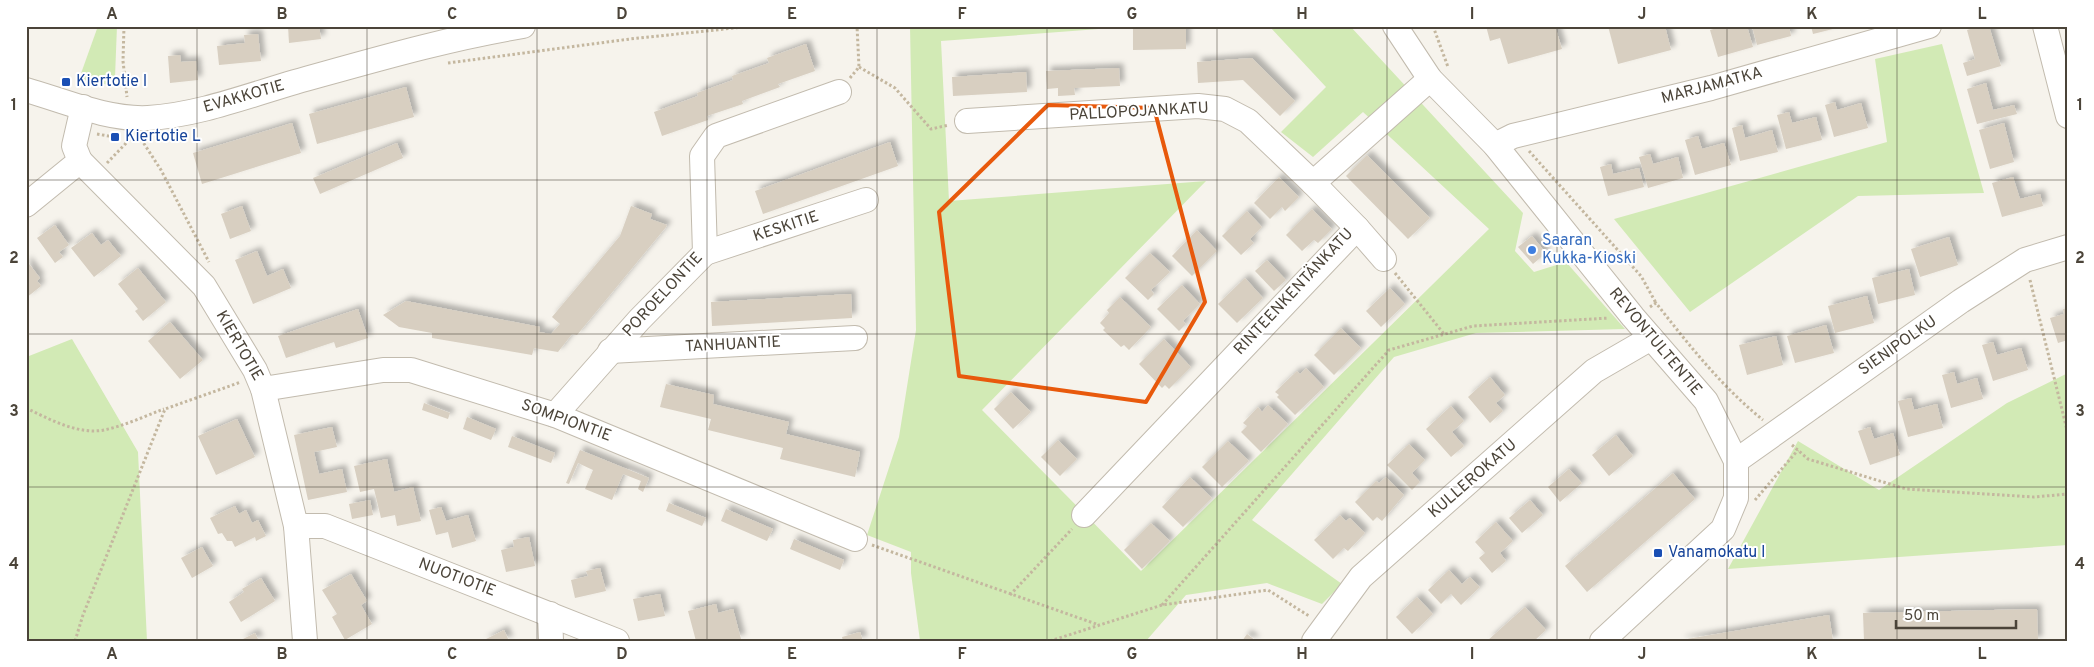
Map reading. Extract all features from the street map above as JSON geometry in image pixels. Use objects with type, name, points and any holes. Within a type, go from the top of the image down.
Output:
[{"type":"street","name":"EVAKKOTIE","points":[[26,90],[80,117],[124,116],[147,118],[188,112],[393,53],[471,35],[523,26]]},
{"type":"street","name":"REVONTULTENTIE","points":[[1394,26],[1430,80],[1504,140],[1633,317],[1706,401],[1736,461],[1736,498],[1723,529],[1602,641]]},
{"type":"street","name":"MARJAMATKA","points":[[1504,140],[1711,88],[1929,26]]},
{"type":"street","points":[[2045,26],[2068,116]]},
{"type":"street","points":[[1313,183],[1430,80]]},
{"type":"street","name":"POROELONTIE","points":[[555,415],[610,351],[705,254],[702,156],[716,136],[839,92]]},
{"type":"street","name":"PALLOPOJANKATU","points":[[967,121],[1198,106],[1225,109],[1248,121],[1313,183]]},
{"type":"street","points":[[26,205],[87,168],[74,146],[80,117]]},
{"type":"street","name":"KIERTOTIE","points":[[87,168],[204,286],[261,383],[296,526],[305,641]]},
{"type":"street","name":"RINTEENKENTÄNKATU","points":[[1084,515],[1357,228],[1313,183]]},
{"type":"street","name":"KESKITIE","points":[[705,254],[866,200]]},
{"type":"street","points":[[1357,228],[1384,259]]},
{"type":"street","name":"SIENIPOLKU","points":[[1736,461],[1777,430],[1961,301],[2025,260],[2068,247]]},
{"type":"street","name":"TANHUANTIE","points":[[610,351],[855,338]]},
{"type":"street","name":"KULLEROKATU","points":[[1320,633],[1361,577],[1587,378],[1651,338]]},
{"type":"street","name":"SOMPIONTIE","points":[[261,383],[383,370],[411,370],[555,415],[855,539]]},
{"type":"street","name":"NUOTIOTIE","points":[[296,526],[325,526],[617,641]]},
{"type":"street","points":[[550,614],[551,641]]},
{"type":"path","points":[[124,26],[123,61],[127,93],[124,116]]},
{"type":"path","points":[[441,64],[630,39],[753,26]]},
{"type":"path","points":[[839,92],[859,67],[857,26]]},
{"type":"path","points":[[1433,26],[1447,66],[1453,73]]},
{"type":"path","points":[[859,67],[894,88],[931,129],[967,121]]},
{"type":"path","points":[[80,117],[103,137],[142,139],[150,137]]},
{"type":"path","points":[[87,168],[131,138]]},
{"type":"path","points":[[142,139],[161,170],[210,265]]},
{"type":"path","points":[[1504,140],[1541,163],[1641,276],[1656,303],[1708,369],[1735,397],[1777,430],[1808,458],[1906,488],[2034,497],[2068,494]]},
{"type":"path","points":[[1384,259],[1444,334]]},
{"type":"path","points":[[2025,260],[2068,434]]},
{"type":"path","points":[[1162,605],[1389,350],[1473,326],[1633,317],[1656,303]]},
{"type":"path","points":[[26,408],[46,418],[84,431],[104,430],[165,409],[261,383]]},
{"type":"path","points":[[75,641],[83,615],[165,409]]},
{"type":"path","points":[[1010,595],[1084,515]]},
{"type":"path","points":[[855,539],[1100,626]]},
{"type":"path","points":[[1050,641],[1162,605],[1268,590],[1320,633]]},
{"type":"highlighted area","points":[[1048,105],[1154,108],[1205,302],[1146,402],[959,376],[939,212]]},
{"type":"green space","points":[[98,26],[117,26],[115,77],[109,85],[79,79]]},
{"type":"green space","points":[[910,26],[1171,26],[1125,27],[941,41],[949,201],[1206,181],[982,410],[1141,571],[1489,229],[1363,112],[1313,157],[1281,132],[1326,87],[1269,26],[1350,26],[1523,213],[1515,251],[1534,272],[1566,262],[1625,329],[1476,333],[1394,357],[1252,520],[1342,584],[1322,604],[1267,583],[1186,595],[1146,641],[920,641],[911,573],[911,552],[867,535],[899,437],[916,330]]},
{"type":"green space","points":[[1942,44],[1984,193],[1858,196],[1690,312],[1614,219],[1887,142],[1875,59]]},
{"type":"green space","points":[[72,339],[138,452],[147,641],[26,641],[26,352],[29,356]]},
{"type":"green space","points":[[2068,373],[2068,545],[1728,569],[1798,441],[1879,490],[2007,403]]},
{"type":"building","points":[[288,26],[319,26],[321,39],[289,43]]},
{"type":"building","points":[[1486,26],[1555,26],[1562,49],[1508,64],[1500,38],[1490,41]]},
{"type":"building","points":[[1608,26],[1665,26],[1671,50],[1618,64]]},
{"type":"building","points":[[1724,26],[1747,26],[1753,47],[1718,57],[1710,30]]},
{"type":"building","points":[[1752,26],[1789,26],[1791,36],[1757,45]]},
{"type":"building","points":[[1811,26],[1841,26],[1841,27],[1813,34]]},
{"type":"building","points":[[1980,26],[1989,26],[2001,66],[1967,76],[1963,63],[1975,59],[1967,30]]},
{"type":"building","points":[[1186,28],[1186,49],[1133,50],[1133,29]]},
{"type":"building","points":[[258,34],[261,61],[219,65],[217,46],[245,43],[244,35]]},
{"type":"building","points":[[806,44],[815,71],[778,84],[780,87],[742,101],[743,104],[707,116],[708,120],[662,136],[654,112],[698,96],[697,93],[733,80],[732,76],[769,63],[767,58]]},
{"type":"building","points":[[180,55],[181,62],[196,61],[198,80],[170,83],[168,56]]},
{"type":"building","points":[[1252,58],[1295,101],[1280,116],[1243,80],[1198,83],[1197,62]]},
{"type":"building","points":[[1119,68],[1120,86],[1074,88],[1075,95],[1058,96],[1058,88],[1047,89],[1046,71]]},
{"type":"building","points":[[1026,72],[1027,92],[953,96],[952,77]]},
{"type":"building","points":[[1986,83],[1993,110],[2014,105],[2017,114],[1977,124],[1967,89]]},
{"type":"building","points":[[406,87],[414,117],[317,144],[309,114]]},
{"type":"building","points":[[1835,102],[1837,110],[1861,103],[1868,128],[1834,137],[1825,105]]},
{"type":"building","points":[[1789,112],[1792,123],[1816,117],[1822,140],[1786,149],[1777,115]]},
{"type":"building","points":[[292,123],[301,153],[202,184],[193,153]]},
{"type":"building","points":[[2004,123],[2014,162],[1990,169],[1979,130]]},
{"type":"building","points":[[1742,125],[1745,138],[1772,130],[1778,152],[1740,161],[1732,128]]},
{"type":"building","points":[[1698,136],[1702,149],[1724,143],[1731,165],[1695,175],[1685,140]]},
{"type":"building","points":[[890,142],[898,166],[763,214],[755,191]]},
{"type":"building","points":[[397,143],[403,158],[320,194],[313,178]]},
{"type":"building","points":[[1650,154],[1653,164],[1678,157],[1683,178],[1648,188],[1639,157]]},
{"type":"building","points":[[1367,155],[1430,218],[1408,239],[1346,176]]},
{"type":"building","points":[[1611,164],[1613,174],[1639,168],[1644,187],[1608,196],[1600,167]]},
{"type":"building","points":[[1279,177],[1299,197],[1285,211],[1282,207],[1270,219],[1254,203]]},
{"type":"building","points":[[2013,177],[2020,199],[2040,194],[2043,206],[2002,217],[1992,183]]},
{"type":"building","points":[[242,206],[251,231],[230,239],[221,214]]},
{"type":"building","points":[[631,206],[652,214],[650,219],[667,225],[666,227],[577,335],[572,334],[558,352],[534,348],[532,355],[432,338],[432,333],[399,327],[383,315],[406,301],[540,327],[539,332],[551,334],[560,324],[552,317],[620,236]]},
{"type":"building","points":[[1312,209],[1332,229],[1318,243],[1314,240],[1302,251],[1286,235]]},
{"type":"building","points":[[1247,211],[1262,227],[1250,239],[1254,243],[1241,255],[1222,236]]},
{"type":"building","points":[[55,225],[69,245],[59,252],[63,257],[55,263],[37,238]]},
{"type":"building","points":[[1197,230],[1217,251],[1192,276],[1172,256]]},
{"type":"building","points":[[92,233],[101,245],[108,240],[121,256],[94,277],[71,248]]},
{"type":"building","name":"Saaran Kukka-Kioski","points":[[1532,236],[1546,253],[1533,264],[1518,247]]},
{"type":"building","points":[[1949,237],[1958,265],[1920,277],[1911,249]]},
{"type":"building","points":[[257,251],[267,276],[283,269],[291,288],[253,304],[235,260]]},
{"type":"building","points":[[1150,253],[1170,272],[1151,290],[1154,294],[1148,300],[1125,278]]},
{"type":"building","points":[[26,260],[40,278],[37,281],[41,286],[26,298]]},
{"type":"building","points":[[1267,260],[1286,280],[1274,291],[1255,271]]},
{"type":"building","points":[[138,268],[166,302],[143,321],[135,311],[138,309],[118,284]]},
{"type":"building","points":[[1909,269],[1915,295],[1878,304],[1872,278]]},
{"type":"building","points":[[1245,278],[1263,298],[1237,323],[1218,304]]},
{"type":"building","points":[[1182,285],[1200,304],[1183,321],[1186,324],[1179,331],[1157,309]]},
{"type":"building","points":[[1390,288],[1405,304],[1381,327],[1366,311]]},
{"type":"building","points":[[851,294],[852,318],[712,326],[711,302]]},
{"type":"building","points":[[1867,296],[1874,323],[1835,333],[1828,306]]},
{"type":"building","points":[[1120,297],[1151,327],[1129,350],[1124,345],[1121,347],[1103,330],[1105,328],[1100,323],[1109,313],[1107,310]]},
{"type":"building","points":[[2068,308],[2068,340],[2058,343],[2050,318],[2064,314],[2063,309]]},
{"type":"building","points":[[358,309],[368,338],[336,348],[334,342],[286,358],[278,336]]},
{"type":"building","points":[[170,322],[203,360],[180,379],[148,341]]},
{"type":"building","points":[[1826,325],[1834,353],[1795,363],[1787,336]]},
{"type":"building","points":[[1341,328],[1361,348],[1334,375],[1314,355]]},
{"type":"building","points":[[1776,336],[1783,365],[1747,375],[1739,345]]},
{"type":"building","points":[[1164,339],[1191,367],[1169,389],[1165,385],[1162,388],[1139,364]]},
{"type":"building","points":[[1993,342],[1997,355],[2021,348],[2028,370],[1993,381],[1982,345]]},
{"type":"building","points":[[1306,368],[1324,387],[1295,415],[1277,397],[1279,395],[1275,392],[1297,371],[1300,374]]},
{"type":"building","points":[[1954,372],[1957,384],[1977,378],[1983,399],[1951,408],[1942,375]]},
{"type":"building","points":[[1490,377],[1505,395],[1496,403],[1503,411],[1490,423],[1468,397]]},
{"type":"building","points":[[666,384],[714,395],[713,404],[789,422],[786,434],[860,452],[855,477],[780,459],[783,448],[708,430],[711,419],[660,407]]},
{"type":"building","points":[[1011,392],[1031,412],[1013,429],[994,409]]},
{"type":"building","points":[[1911,398],[1914,410],[1937,404],[1943,428],[1908,437],[1898,401]]},
{"type":"building","points":[[424,403],[450,413],[448,419],[422,410]]},
{"type":"building","points":[[1268,405],[1288,424],[1261,452],[1241,432],[1247,426],[1243,423],[1258,407],[1262,412]]},
{"type":"building","points":[[1451,406],[1464,421],[1452,432],[1464,446],[1451,457],[1426,429]]},
{"type":"building","points":[[467,417],[496,429],[491,440],[463,429]]},
{"type":"building","points":[[237,419],[255,457],[216,475],[198,436]]},
{"type":"building","points":[[332,427],[337,447],[314,452],[319,474],[342,469],[347,492],[308,500],[294,435]]},
{"type":"building","points":[[1870,427],[1874,439],[1893,433],[1900,455],[1870,465],[1858,431]]},
{"type":"building","points":[[1616,435],[1633,456],[1609,476],[1592,455]]},
{"type":"building","points":[[512,436],[555,453],[551,463],[508,447]]},
{"type":"building","points":[[1058,440],[1077,459],[1060,476],[1041,457]]},
{"type":"building","points":[[1228,441],[1249,461],[1222,487],[1202,467]]},
{"type":"building","points":[[1409,444],[1425,460],[1412,473],[1420,482],[1412,490],[1387,465]]},
{"type":"building","points":[[580,450],[649,478],[643,492],[638,489],[641,481],[623,474],[612,500],[585,489],[593,470],[578,463],[569,484],[566,483]]},
{"type":"building","points":[[387,459],[394,492],[413,487],[421,521],[397,526],[395,515],[381,518],[374,489],[360,492],[354,466]]},
{"type":"building","points":[[1569,469],[1582,483],[1560,502],[1548,487]]},
{"type":"building","points":[[1673,473],[1695,499],[1587,592],[1565,566]]},
{"type":"building","points":[[1190,477],[1212,498],[1183,527],[1162,507]]},
{"type":"building","points":[[1386,477],[1404,495],[1382,521],[1377,517],[1373,521],[1355,502],[1376,481],[1379,483]]},
{"type":"building","points":[[370,500],[373,515],[352,519],[349,504]]},
{"type":"building","points":[[1530,500],[1543,515],[1522,533],[1509,518]]},
{"type":"building","points":[[669,503],[706,518],[702,526],[666,511]]},
{"type":"building","points":[[235,506],[239,514],[246,510],[252,523],[258,520],[266,536],[256,541],[255,537],[235,547],[232,541],[227,541],[222,533],[218,534],[210,518]]},
{"type":"building","points":[[441,507],[446,521],[468,515],[476,541],[452,548],[448,532],[436,535],[429,510]]},
{"type":"building","points":[[726,509],[773,529],[767,541],[721,521]]},
{"type":"building","points":[[1340,515],[1346,521],[1350,518],[1365,533],[1348,551],[1344,548],[1333,559],[1314,540]]},
{"type":"building","points":[[1496,522],[1513,541],[1500,553],[1506,561],[1492,573],[1479,558],[1485,553],[1475,542]]},
{"type":"building","points":[[1151,523],[1170,541],[1142,569],[1124,550]]},
{"type":"building","points":[[529,537],[535,566],[506,572],[501,550],[514,547],[513,540]]},
{"type":"building","points":[[794,539],[844,560],[840,570],[790,549]]},
{"type":"building","points":[[202,547],[213,566],[192,578],[181,558]]},
{"type":"building","points":[[600,568],[606,591],[575,598],[571,580],[588,576],[586,571]]},
{"type":"building","points":[[1449,570],[1462,584],[1470,577],[1480,587],[1461,605],[1451,594],[1441,604],[1428,590]]},
{"type":"building","points":[[351,574],[367,601],[361,605],[372,624],[345,640],[332,617],[337,614],[322,590]]},
{"type":"building","points":[[261,578],[275,601],[241,622],[229,602],[244,592],[242,589]]},
{"type":"building","points":[[660,594],[665,616],[638,621],[633,599]]},
{"type":"building","points":[[1417,597],[1433,614],[1412,634],[1396,617]]},
{"type":"building","points":[[716,604],[718,613],[733,609],[741,639],[696,641],[688,611]]},
{"type":"building","points":[[1525,607],[1546,630],[1534,641],[1487,641]]},
{"type":"building","points":[[2037,609],[2038,641],[1864,641],[1863,613]]},
{"type":"building","points":[[1829,615],[1833,641],[1681,641],[1681,640]]},
{"type":"building","points":[[504,630],[509,641],[482,641]]},
{"type":"building","points":[[860,632],[863,641],[843,641],[842,637]]},
{"type":"building","points":[[255,633],[259,641],[239,641]]},
{"type":"building","points":[[1247,634],[1256,641],[1242,641]]},
{"type":"place","name":"Kiertotie I","points":[[66,82]]},
{"type":"place","name":"Kiertotie L","points":[[115,137]]},
{"type":"place","name":"Saaran Kukka-Kioski","points":[[1532,250]]},
{"type":"place","name":"Vanamokatu I","points":[[1658,553]]}]
